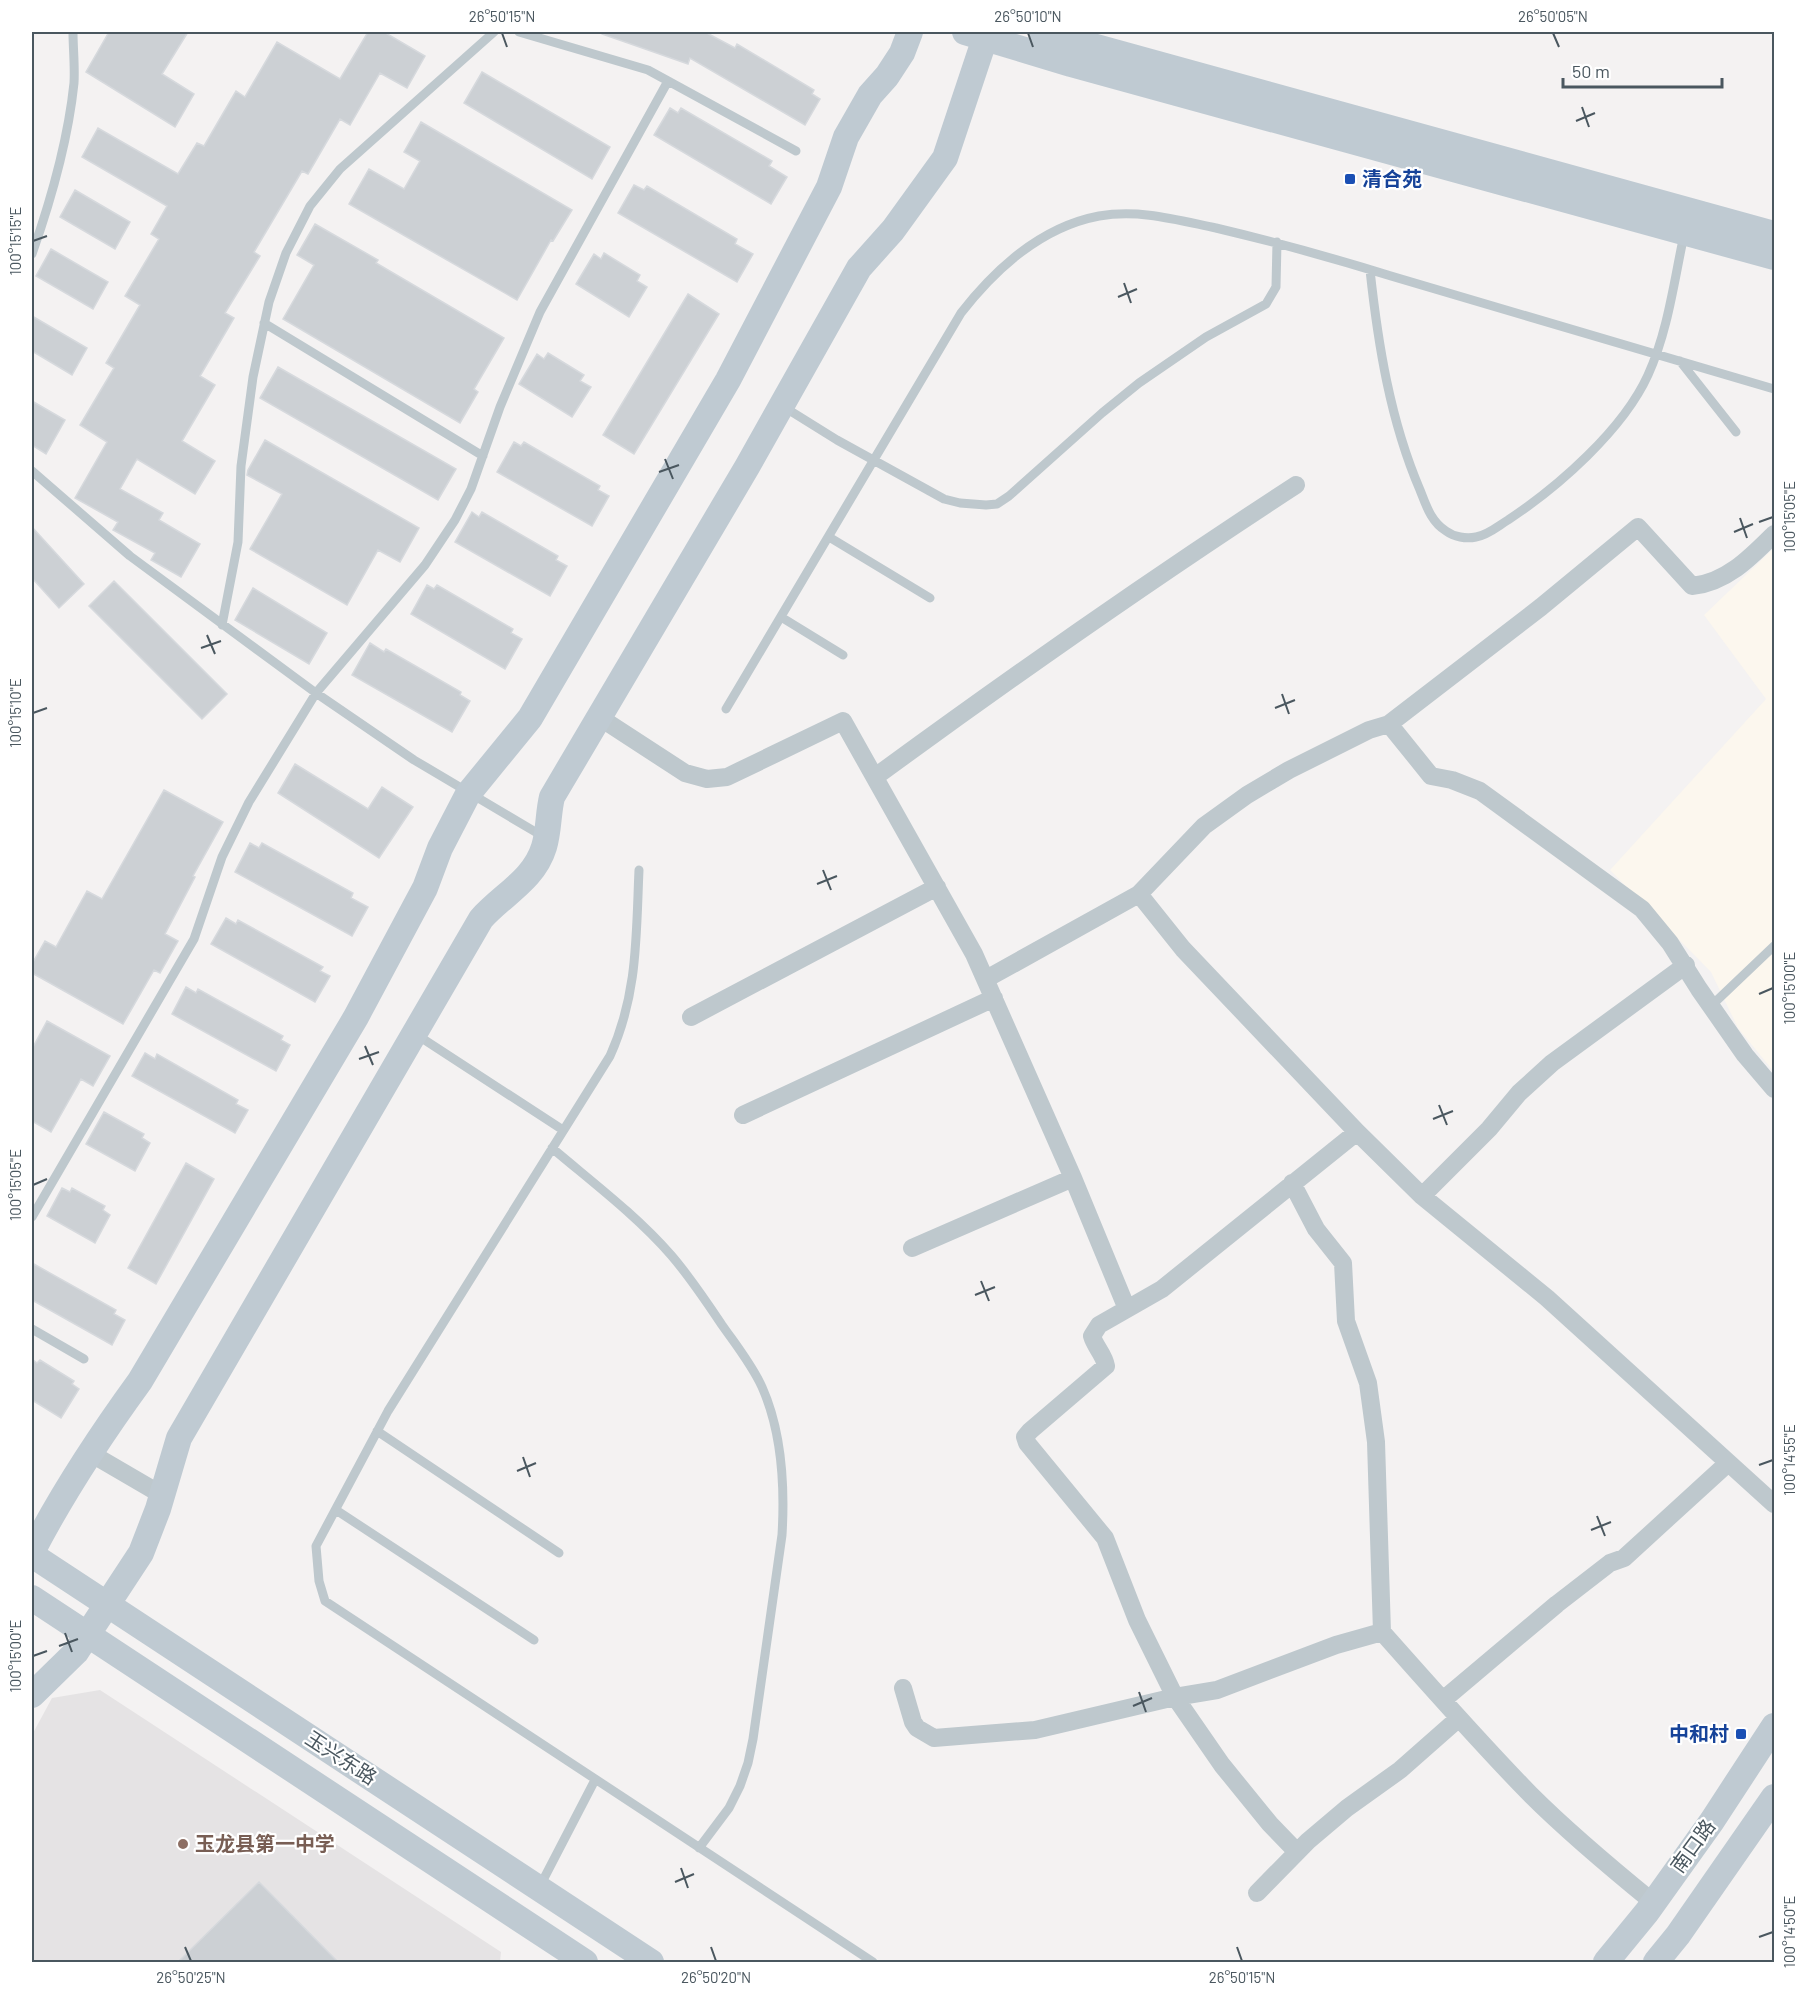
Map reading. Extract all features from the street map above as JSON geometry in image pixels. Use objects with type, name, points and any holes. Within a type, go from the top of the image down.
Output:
[{"type":"street","points":[[32,1553],[52,1512],[140,1381],[356,1017],[425,888],[440,848],[469,793],[530,718],[722,390],[829,187],[849,130],[870,95],[887,76],[902,53],[910,32]]},
{"type":"street","points":[[1042,32],[1774,234]]},
{"type":"street","points":[[32,1695],[76,1652],[141,1553],[179,1438],[481,919],[495,903],[520,885],[538,862],[546,838],[552,797],[747,467],[860,268],[893,230],[945,158],[979,34],[1071,64],[1774,257]]},
{"type":"street","points":[[874,777],[1046,652],[1169,567],[1296,485]]},
{"type":"street","points":[[986,979],[1139,894],[1204,825],[1247,795],[1289,770],[1359,735],[1389,724],[1541,607],[1638,527],[1692,586],[1706,585],[1728,574],[1774,534]]},
{"type":"street","points":[[599,717],[685,773],[707,779],[727,777],[843,721],[974,954],[1073,1178],[1127,1309]]},
{"type":"street","points":[[1389,724],[1431,776],[1452,780],[1480,791],[1642,909],[1670,942],[1745,1055],[1774,1089]]},
{"type":"street","points":[[691,1017],[937,887]]},
{"type":"street","points":[[1139,894],[1183,949],[1422,1197],[1547,1298],[1774,1504]]},
{"type":"street","points":[[1422,1197],[1489,1129],[1519,1093],[1552,1063],[1686,965]]},
{"type":"street","points":[[743,1114],[994,998]]},
{"type":"street","points":[[1297,1852],[1270,1824],[1228,1773],[1175,1697],[1137,1620],[1105,1538],[1025,1437],[1029,1431],[1106,1366],[1102,1353],[1092,1336],[1099,1325],[1162,1289],[1357,1132]]},
{"type":"street","points":[[912,1248],[1073,1178]]},
{"type":"street","points":[[1292,1183],[1316,1229],[1343,1263],[1346,1321],[1368,1383],[1376,1442],[1382,1632],[1531,1794],[1654,1903]]},
{"type":"street","points":[[90,1453],[162,1495]]},
{"type":"street","points":[[1443,1700],[1557,1604],[1610,1563],[1624,1558],[1728,1463]]},
{"type":"street","name":"玉兴东路","points":[[32,1553],[651,1962]]},
{"type":"street","name":"玉兴东路","points":[[32,1598],[585,1962]]},
{"type":"street","points":[[903,1688],[913,1722],[917,1728],[934,1738],[1035,1730],[1175,1697],[1217,1690],[1335,1645],[1382,1632]]},
{"type":"street","points":[[1257,1893],[1297,1852],[1347,1808],[1400,1770],[1459,1718]]},
{"type":"street","name":"南口路","points":[[1606,1962],[1654,1903],[1712,1821],[1774,1726]]},
{"type":"street","name":"南口路","points":[[1656,1962],[1678,1935],[1774,1797]]},
{"type":"lane","points":[[32,254],[54,182],[66,132],[74,81],[73,32]]},
{"type":"lane","points":[[222,625],[238,542],[241,466],[253,377],[269,302],[286,254],[302,222],[324,187],[340,169],[494,32]]},
{"type":"lane","points":[[519,32],[648,70],[796,151]]},
{"type":"lane","points":[[32,1217],[194,939],[222,856],[234,831],[316,693],[414,579],[441,543],[471,489],[500,407],[540,312],[668,81]]},
{"type":"lane","points":[[726,709],[948,333],[971,300],[992,276],[1012,259],[1055,230],[1076,222],[1135,213],[1154,214],[1277,242],[1774,389]]},
{"type":"lane","points":[[1370,270],[1382,355],[1405,452],[1431,515],[1445,531],[1455,536],[1477,537],[1488,533],[1527,507],[1563,479],[1628,409],[1647,378],[1664,332],[1684,232]]},
{"type":"lane","points":[[782,406],[874,461],[944,499],[976,505],[997,504],[1139,383],[1206,337],[1266,304],[1276,287],[1277,242]]},
{"type":"lane","points":[[264,323],[483,456]]},
{"type":"lane","points":[[1680,361],[1736,432]]},
{"type":"lane","points":[[32,471],[130,556],[316,693],[414,760],[546,838]]},
{"type":"lane","points":[[829,537],[930,598]]},
{"type":"lane","points":[[781,617],[843,655]]},
{"type":"lane","points":[[639,870],[634,975],[624,1020],[609,1056],[377,1431],[316,1546],[319,1581],[325,1601],[873,1962]]},
{"type":"lane","points":[[1711,1006],[1774,946]]},
{"type":"lane","points":[[415,1033],[563,1130]]},
{"type":"lane","points":[[552,1149],[647,1230],[692,1281],[761,1386],[777,1440],[783,1492],[782,1535],[753,1739],[742,1779],[729,1808],[699,1848]]},
{"type":"lane","points":[[32,1329],[84,1359]]},
{"type":"lane","points":[[377,1431],[559,1553]]},
{"type":"lane","points":[[336,1510],[534,1640]]},
{"type":"lane","points":[[539,1888],[595,1780]]},
{"type":"shaded area","points":[[1774,548],[1774,1072],[1738,1028],[1711,972],[1610,870],[1766,699],[1704,615]]},
{"type":"shaded area","name":"玉龙县第一中学","points":[[100,1690],[501,1952],[500,1962],[32,1962],[32,1735],[52,1698]]},
{"type":"building","points":[[109,32],[188,32],[162,74],[194,94],[175,127],[86,72]]},
{"type":"building","points":[[368,32],[384,32],[425,56],[407,88],[380,73],[350,125],[340,119],[308,174],[302,171],[254,252],[260,256],[225,313],[234,318],[200,376],[215,385],[182,441],[215,461],[195,494],[137,459],[120,489],[163,513],[159,520],[200,544],[181,577],[151,560],[155,553],[113,530],[118,522],[75,498],[107,442],[80,425],[114,368],[106,363],[140,305],[125,296],[159,239],[151,234],[167,206],[82,157],[98,128],[178,174],[197,143],[204,146],[236,91],[245,97],[277,42],[340,79]]},
{"type":"building","points":[[602,32],[705,32],[735,48],[737,44],[814,90],[812,94],[820,99],[805,125],[690,58],[688,64],[602,34]]},
{"type":"building","points":[[482,72],[610,147],[592,179],[464,103]]},
{"type":"building","points":[[670,108],[678,113],[681,108],[772,161],[769,166],[787,177],[771,204],[654,135]]},
{"type":"building","points":[[421,122],[572,210],[553,241],[551,240],[517,300],[349,204],[369,169],[404,189],[420,161],[404,152]]},
{"type":"building","points":[[634,185],[644,190],[647,186],[737,239],[735,244],[753,254],[737,282],[618,213]]},
{"type":"building","points":[[75,190],[130,222],[115,249],[60,217]]},
{"type":"building","points":[[315,224],[378,260],[376,263],[504,338],[474,389],[478,392],[460,423],[283,319],[314,265],[297,255]]},
{"type":"building","points":[[51,249],[108,282],[93,309],[36,276]]},
{"type":"building","points":[[604,253],[640,275],[637,281],[647,287],[629,317],[576,284],[594,254],[601,259]]},
{"type":"building","points":[[688,294],[719,314],[634,454],[603,435]]},
{"type":"building","points":[[32,316],[87,348],[72,375],[32,351]]},
{"type":"building","points":[[548,353],[584,375],[580,381],[591,387],[572,417],[519,384],[537,354],[544,359]]},
{"type":"building","points":[[278,367],[456,469],[438,500],[260,398]]},
{"type":"building","points":[[32,401],[65,420],[46,454],[32,445]]},
{"type":"building","points":[[265,440],[419,528],[400,562],[378,550],[347,605],[250,549],[282,494],[247,475]]},
{"type":"building","points":[[514,442],[521,446],[524,442],[600,486],[598,490],[609,496],[592,526],[497,472]]},
{"type":"building","points":[[472,512],[479,517],[482,512],[558,556],[556,560],[567,566],[550,596],[455,542]]},
{"type":"building","points":[[32,527],[84,584],[59,608],[32,578]]},
{"type":"building","points":[[114,581],[227,694],[202,719],[89,606]]},
{"type":"building","points":[[427,585],[434,589],[437,585],[513,629],[511,633],[522,639],[505,669],[411,614]]},
{"type":"building","points":[[253,588],[327,633],[309,664],[235,620]]},
{"type":"building","points":[[370,643],[384,652],[386,649],[461,692],[460,695],[470,701],[452,732],[352,675]]},
{"type":"building","points":[[295,764],[368,809],[382,787],[413,807],[379,858],[278,793]]},
{"type":"building","points":[[164,790],[223,822],[193,876],[195,877],[165,934],[178,941],[160,973],[154,970],[123,1024],[32,973],[32,964],[45,941],[56,947],[87,891],[102,899]]},
{"type":"building","points":[[250,843],[259,848],[262,843],[353,893],[351,898],[368,907],[352,936],[235,872]]},
{"type":"building","points":[[226,918],[236,924],[238,920],[323,967],[320,971],[330,976],[315,1002],[211,944]]},
{"type":"building","points":[[186,987],[196,993],[198,989],[283,1036],[281,1040],[290,1045],[276,1071],[172,1014]]},
{"type":"building","points":[[47,1021],[110,1056],[93,1086],[81,1079],[51,1132],[32,1121],[32,1049]]},
{"type":"building","points":[[145,1053],[155,1059],[157,1054],[238,1100],[236,1104],[248,1110],[235,1133],[132,1076]]},
{"type":"building","points":[[104,1112],[144,1134],[142,1138],[150,1143],[135,1171],[86,1144]]},
{"type":"building","points":[[186,1163],[214,1179],[156,1284],[128,1268]]},
{"type":"building","points":[[62,1188],[70,1192],[72,1188],[105,1206],[103,1210],[110,1215],[95,1243],[47,1216]]},
{"type":"building","points":[[32,1263],[116,1310],[114,1314],[125,1320],[112,1345],[32,1300]]},
{"type":"building","points":[[32,1359],[37,1363],[40,1360],[74,1381],[72,1384],[79,1389],[61,1418],[32,1400]]},
{"type":"building","points":[[259,1882],[338,1962],[178,1962]]},
{"type":"place","name":"清合苑","points":[[1350,179]]},
{"type":"place","name":"中和村","points":[[1741,1734]]},
{"type":"place","name":"玉龙县第一中学","points":[[183,1844]]}]
